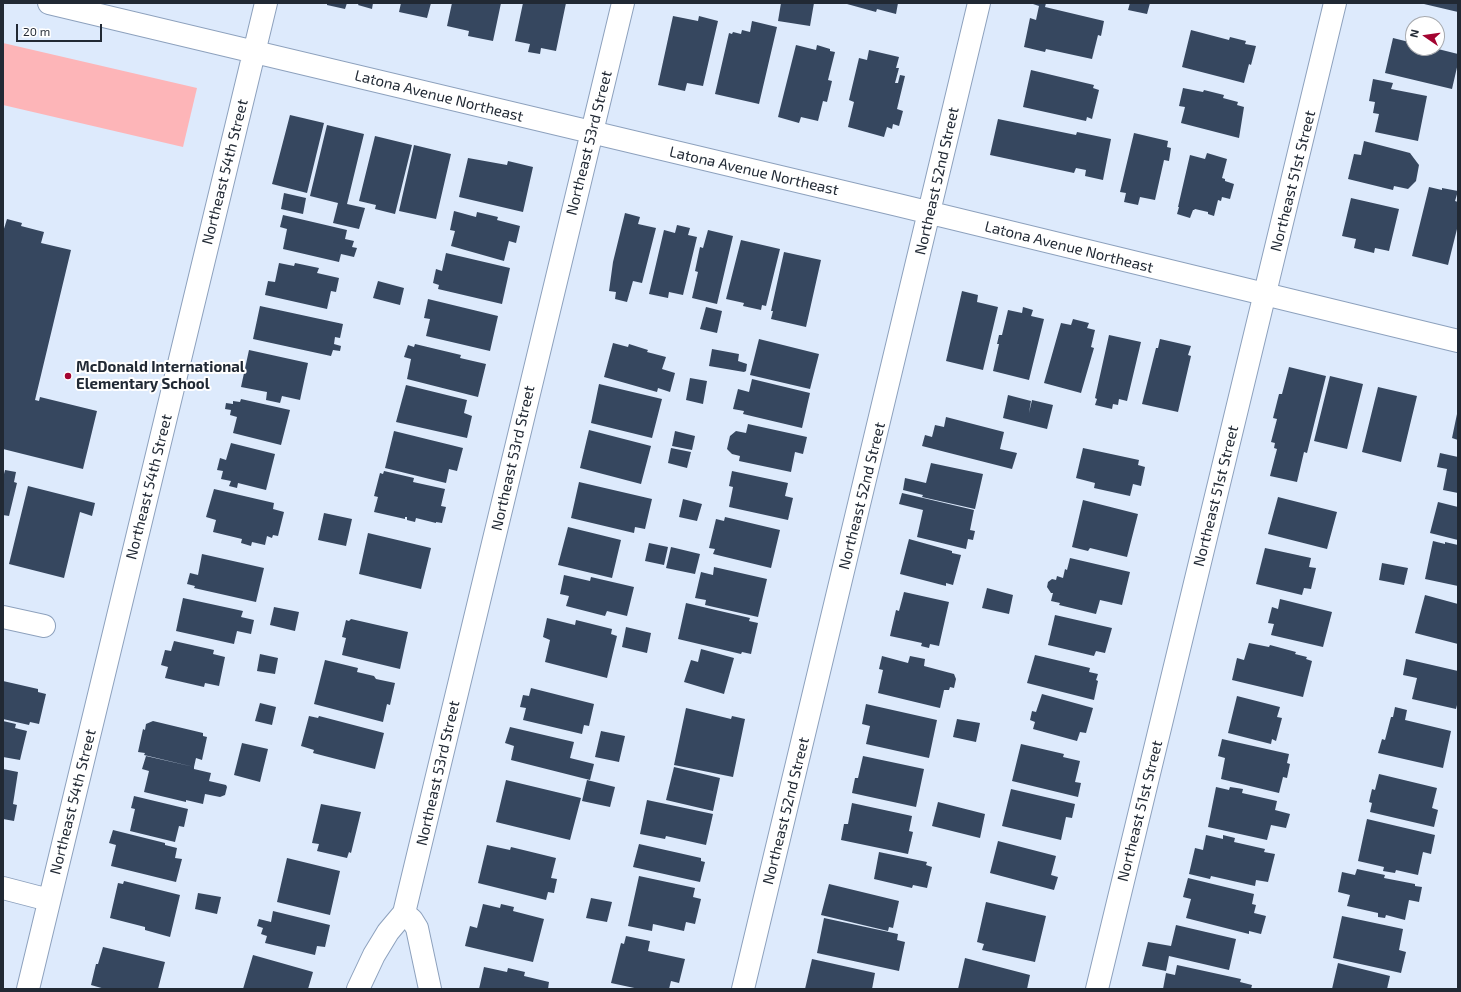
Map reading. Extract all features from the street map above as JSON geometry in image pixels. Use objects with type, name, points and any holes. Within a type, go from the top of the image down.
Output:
[{"type":"street","name":"Latona Avenue Northeast","points":[[49,3],[930,213],[1458,341]]},
{"type":"street","name":"Northeast 54th Street","points":[[28,989],[266,3]]},
{"type":"street","name":"Northeast 53rd Street","points":[[404,913],[623,3]]},
{"type":"street","name":"Northeast 52nd Street","points":[[743,989],[930,213],[979,3]]},
{"type":"street","name":"Northeast 51st Street","points":[[1097,989],[1336,3]]},
{"type":"street","points":[[3,617],[44,626]]},
{"type":"street","points":[[3,888],[49,900]]},
{"type":"street","points":[[358,989],[374,955],[388,932],[404,913],[412,920],[417,928],[430,989]]},
{"type":"shaded area","points":[[3,43],[197,88],[183,147],[3,105]]},
{"type":"building","points":[[327,3],[347,3],[345,9],[327,5]]},
{"type":"building","points":[[359,3],[373,3],[372,9],[358,5]]},
{"type":"building","points":[[401,3],[431,3],[427,18],[399,12]]},
{"type":"building","points":[[452,3],[501,3],[493,41],[468,36],[469,31],[447,26]]},
{"type":"building","points":[[523,3],[566,3],[556,51],[541,48],[540,54],[528,52],[530,44],[515,41]]},
{"type":"building","points":[[781,3],[814,3],[810,26],[778,21]]},
{"type":"building","points":[[898,3],[896,14],[877,9],[876,12],[847,4]]},
{"type":"building","points":[[1030,3],[1046,3],[1045,7],[1104,21],[1101,36],[1098,35],[1092,59],[1046,49],[1045,52],[1024,47],[1030,18],[1036,20],[1039,6]]},
{"type":"building","points":[[1130,3],[1150,3],[1147,14],[1128,10]]},
{"type":"building","points":[[1458,3],[1458,12],[1424,4]]},
{"type":"building","points":[[673,16],[698,21],[699,16],[718,21],[703,86],[687,83],[685,91],[658,85]]},
{"type":"building","points":[[752,21],[777,27],[759,104],[715,94],[729,33],[732,34],[733,32],[741,34],[742,30],[750,32]]},
{"type":"building","points":[[1191,30],[1229,40],[1230,37],[1246,41],[1245,44],[1256,46],[1244,83],[1182,67]]},
{"type":"building","points":[[1393,38],[1405,41],[1405,56],[1445,56],[1445,51],[1458,54],[1458,63],[1452,89],[1385,73]]},
{"type":"building","points":[[796,45],[816,50],[817,45],[835,52],[828,80],[832,81],[827,102],[823,101],[818,121],[801,117],[799,123],[778,117]]},
{"type":"building","points":[[869,50],[899,57],[896,68],[899,68],[895,83],[898,83],[900,75],[905,76],[897,109],[903,111],[899,126],[893,124],[892,129],[887,127],[884,137],[848,127],[854,102],[849,100],[859,58],[867,60]]},
{"type":"building","points":[[1031,70],[1094,85],[1093,88],[1099,90],[1092,119],[1087,117],[1086,121],[1023,107]]},
{"type":"building","points":[[1373,79],[1393,83],[1391,89],[1427,96],[1418,141],[1375,132],[1379,114],[1373,113],[1375,102],[1369,101]]},
{"type":"building","points":[[1183,88],[1203,92],[1204,90],[1224,95],[1223,98],[1238,102],[1237,105],[1244,107],[1239,138],[1181,123],[1185,107],[1179,106]]},
{"type":"building","points":[[290,115],[324,123],[307,193],[272,184]]},
{"type":"building","points":[[998,119],[1076,135],[1077,132],[1111,139],[1103,180],[1085,176],[1086,170],[1076,168],[1074,173],[990,155]]},
{"type":"building","points":[[327,125],[364,134],[347,204],[365,208],[359,229],[333,223],[338,203],[310,196]]},
{"type":"building","points":[[1134,133],[1168,141],[1167,147],[1171,148],[1169,161],[1164,160],[1155,200],[1140,197],[1138,205],[1124,202],[1126,193],[1120,192]]},
{"type":"building","points":[[375,136],[412,145],[395,214],[375,209],[376,205],[359,201]]},
{"type":"building","points":[[1364,141],[1410,153],[1419,165],[1416,181],[1408,189],[1394,186],[1393,190],[1348,179],[1354,154],[1361,155]]},
{"type":"building","points":[[414,145],[451,154],[436,219],[399,211]]},
{"type":"building","points":[[1207,153],[1227,159],[1222,178],[1225,179],[1225,181],[1234,184],[1230,199],[1222,197],[1221,201],[1218,200],[1214,216],[1208,214],[1208,212],[1195,209],[1193,210],[1190,218],[1177,214],[1190,155],[1205,159]]},
{"type":"building","points":[[468,158],[507,165],[508,161],[533,167],[523,212],[459,197]]},
{"type":"building","points":[[1429,187],[1458,191],[1455,201],[1458,202],[1458,225],[1448,265],[1412,256]]},
{"type":"building","points":[[284,193],[306,198],[303,214],[281,209]]},
{"type":"building","points":[[1351,198],[1399,209],[1389,251],[1375,248],[1374,253],[1354,248],[1356,239],[1342,236]]},
{"type":"building","points":[[454,211],[476,217],[477,212],[498,217],[497,220],[520,226],[516,243],[509,241],[504,261],[451,246],[455,231],[450,230]]},
{"type":"building","points":[[625,213],[640,217],[638,224],[656,228],[642,283],[633,281],[627,302],[615,299],[616,292],[609,291],[613,262]]},
{"type":"building","points":[[283,215],[347,230],[345,239],[354,241],[352,247],[357,248],[354,257],[341,254],[339,262],[283,249],[287,229],[280,227]]},
{"type":"building","points":[[7,219],[22,223],[21,226],[44,232],[41,243],[71,250],[35,400],[39,401],[40,397],[97,411],[83,469],[3,449],[3,232]]},
{"type":"building","points":[[677,225],[690,228],[688,235],[697,237],[683,295],[669,292],[668,298],[649,294],[664,230],[675,233]]},
{"type":"building","points":[[708,230],[733,236],[717,304],[692,298],[698,272],[695,271],[700,247],[703,248]]},
{"type":"building","points":[[741,240],[780,249],[766,306],[762,305],[761,310],[743,306],[744,303],[726,299]]},
{"type":"building","points":[[784,252],[821,260],[806,327],[771,319],[773,311],[771,311]]},
{"type":"building","points":[[446,253],[510,268],[502,304],[438,289],[439,285],[433,283],[436,269],[442,271]]},
{"type":"building","points":[[279,263],[294,266],[295,263],[319,268],[317,273],[339,278],[336,292],[331,291],[327,309],[265,295],[268,281],[275,282]]},
{"type":"building","points":[[378,281],[404,288],[400,305],[373,298]]},
{"type":"building","points":[[962,291],[978,295],[977,302],[998,307],[983,370],[946,361]]},
{"type":"building","points":[[428,299],[498,316],[490,351],[426,336],[430,319],[424,318]]},
{"type":"building","points":[[260,306],[343,324],[340,338],[335,337],[334,344],[341,346],[340,351],[333,350],[331,356],[253,339]]},
{"type":"building","points":[[706,307],[722,311],[717,333],[700,329]]},
{"type":"building","points":[[1023,307],[1033,310],[1031,316],[1044,319],[1029,380],[993,371],[999,344],[997,344],[999,335],[1002,335],[1008,310],[1022,313]]},
{"type":"building","points":[[1073,319],[1089,323],[1087,328],[1095,330],[1091,347],[1094,348],[1081,393],[1044,383],[1061,323],[1071,325]]},
{"type":"building","points":[[1109,335],[1141,342],[1127,401],[1119,399],[1118,405],[1113,404],[1112,409],[1095,405],[1097,399],[1095,398]]},
{"type":"building","points":[[759,339],[819,354],[810,389],[750,375]]},
{"type":"building","points":[[1160,339],[1191,346],[1188,355],[1191,356],[1178,412],[1142,404],[1156,348],[1158,348]]},
{"type":"building","points":[[613,343],[628,347],[629,344],[648,350],[647,352],[666,357],[662,369],[675,373],[670,392],[658,388],[657,392],[604,377]]},
{"type":"building","points":[[415,344],[461,355],[460,358],[486,364],[478,397],[407,379],[411,359],[404,357],[408,345],[414,347]]},
{"type":"building","points":[[712,349],[739,354],[738,361],[747,364],[746,371],[744,372],[709,366]]},
{"type":"building","points":[[249,350],[308,363],[300,400],[282,396],[280,403],[266,400],[267,392],[241,387]]},
{"type":"building","points":[[1289,367],[1326,376],[1307,453],[1304,452],[1297,482],[1270,476],[1277,449],[1274,448],[1275,443],[1271,442],[1277,419],[1273,418],[1279,394],[1282,394]]},
{"type":"building","points":[[1330,376],[1363,384],[1347,449],[1314,441]]},
{"type":"building","points":[[690,378],[707,381],[703,404],[686,400]]},
{"type":"building","points":[[752,379],[810,393],[802,428],[743,414],[744,411],[733,409],[738,389],[749,392]]},
{"type":"building","points":[[599,384],[662,399],[652,438],[591,423]]},
{"type":"building","points":[[406,385],[467,400],[464,413],[472,416],[467,438],[396,422]]},
{"type":"building","points":[[1378,387],[1417,396],[1401,462],[1362,452]]},
{"type":"building","points":[[1008,395],[1031,401],[1029,413],[1032,400],[1053,405],[1047,429],[1003,418]]},
{"type":"building","points":[[241,399],[290,410],[281,445],[233,433],[237,417],[230,415],[231,410],[225,409],[226,403],[233,404],[233,401],[240,402]]},
{"type":"building","points":[[1458,414],[1458,440],[1452,438]]},
{"type":"building","points":[[946,417],[1004,432],[1000,449],[1017,453],[1012,469],[922,446],[925,435],[932,437],[935,425],[944,427]]},
{"type":"building","points":[[748,424],[807,437],[803,454],[795,452],[791,472],[739,461],[740,456],[732,454],[727,449],[730,436],[736,431],[746,433]]},
{"type":"building","points":[[589,430],[651,446],[641,484],[580,468]]},
{"type":"building","points":[[394,431],[463,448],[457,471],[449,469],[446,483],[385,468]]},
{"type":"building","points":[[675,431],[695,436],[692,450],[672,446]]},
{"type":"building","points":[[231,443],[275,454],[266,490],[238,483],[237,488],[229,486],[231,481],[221,479],[223,471],[217,470],[220,458],[226,460]]},
{"type":"building","points":[[671,448],[691,452],[687,468],[668,463]]},
{"type":"building","points":[[1083,448],[1139,460],[1138,465],[1145,467],[1141,486],[1133,484],[1130,496],[1094,488],[1095,483],[1076,478]]},
{"type":"building","points":[[1440,453],[1458,457],[1458,493],[1443,490],[1447,469],[1437,467]]},
{"type":"building","points":[[931,463],[983,474],[975,509],[922,497],[923,495],[903,490],[905,478],[926,483]]},
{"type":"building","points":[[5,470],[16,472],[14,482],[17,483],[9,516],[3,515],[3,478]]},
{"type":"building","points":[[384,471],[414,478],[413,482],[445,489],[441,506],[446,507],[442,523],[416,518],[415,522],[407,520],[407,517],[405,517],[405,519],[374,512],[378,497],[374,496],[380,473],[383,474]]},
{"type":"building","points":[[732,471],[788,483],[785,496],[793,498],[788,520],[729,507],[733,487],[729,486]]},
{"type":"building","points":[[579,482],[652,499],[645,529],[635,527],[634,533],[571,518]]},
{"type":"building","points":[[28,486],[95,503],[92,516],[80,512],[64,578],[9,564]]},
{"type":"building","points":[[214,489],[274,503],[273,509],[284,512],[278,536],[273,535],[272,538],[267,536],[265,545],[252,542],[251,546],[241,543],[242,539],[213,532],[216,520],[206,517]]},
{"type":"building","points":[[902,493],[974,510],[970,530],[975,531],[973,540],[968,539],[966,549],[917,537],[923,510],[899,504]]},
{"type":"building","points":[[1278,497],[1337,512],[1327,549],[1268,534]]},
{"type":"building","points":[[683,499],[702,504],[697,521],[679,517]]},
{"type":"building","points":[[1083,500],[1138,514],[1127,557],[1090,548],[1088,551],[1072,547]]},
{"type":"building","points":[[1438,502],[1458,507],[1458,540],[1430,533]]},
{"type":"building","points":[[324,513],[352,519],[346,546],[318,540]]},
{"type":"building","points":[[725,517],[780,530],[771,568],[713,554],[715,549],[709,548],[716,519],[724,521]]},
{"type":"building","points":[[568,527],[621,540],[612,578],[558,565]]},
{"type":"building","points":[[368,533],[431,548],[421,589],[359,574]]},
{"type":"building","points":[[909,539],[961,555],[953,585],[946,583],[946,586],[900,574]]},
{"type":"building","points":[[1433,541],[1458,545],[1458,586],[1425,579]]},
{"type":"building","points":[[649,543],[668,547],[664,565],[645,561]]},
{"type":"building","points":[[671,547],[700,554],[695,574],[666,568]]},
{"type":"building","points":[[1265,548],[1311,558],[1309,567],[1316,568],[1311,589],[1304,588],[1302,595],[1256,584]]},
{"type":"building","points":[[202,554],[264,568],[256,602],[194,588],[195,586],[187,584],[190,573],[198,575]]},
{"type":"building","points":[[1070,558],[1130,572],[1122,605],[1100,600],[1096,614],[1059,605],[1060,603],[1051,601],[1053,593],[1051,593],[1047,587],[1048,582],[1052,579],[1056,580],[1057,576],[1063,578]]},
{"type":"building","points":[[1382,563],[1408,568],[1404,585],[1379,580]]},
{"type":"building","points":[[714,567],[767,579],[758,617],[705,605],[706,600],[695,598],[701,572],[713,575]]},
{"type":"building","points":[[564,575],[590,581],[591,577],[634,587],[627,616],[607,611],[605,616],[566,606],[569,596],[560,594]]},
{"type":"building","points":[[987,588],[1013,595],[1009,614],[982,608]]},
{"type":"building","points":[[904,592],[949,602],[939,646],[930,644],[929,648],[921,646],[922,643],[890,636],[896,610],[899,611]]},
{"type":"building","points":[[1425,595],[1458,604],[1458,644],[1415,633]]},
{"type":"building","points":[[183,598],[243,611],[241,617],[254,620],[251,634],[237,631],[234,644],[176,631]]},
{"type":"building","points":[[1280,599],[1332,612],[1323,647],[1271,635],[1274,624],[1268,623],[1272,607],[1278,609]]},
{"type":"building","points":[[686,603],[750,618],[749,621],[758,623],[751,654],[742,652],[741,654],[678,639]]},
{"type":"building","points":[[274,607],[299,612],[295,631],[270,625]]},
{"type":"building","points":[[1055,615],[1112,628],[1105,653],[1096,651],[1094,656],[1048,645]]},
{"type":"building","points":[[547,618],[575,625],[576,620],[612,629],[611,634],[617,636],[607,678],[545,662],[550,640],[543,637]]},
{"type":"building","points":[[351,619],[408,632],[400,669],[342,655],[346,638],[342,637],[346,620],[349,621]]},
{"type":"building","points":[[626,627],[651,633],[647,653],[622,647]]},
{"type":"building","points":[[174,641],[214,650],[213,654],[225,657],[219,686],[205,683],[204,687],[165,678],[168,667],[161,665],[165,650],[171,651]]},
{"type":"building","points":[[1249,643],[1269,647],[1270,645],[1296,652],[1295,654],[1307,657],[1306,659],[1312,661],[1303,697],[1232,680],[1237,658],[1244,660]]},
{"type":"building","points":[[701,649],[734,658],[724,694],[684,682],[691,660],[698,662]]},
{"type":"building","points":[[260,654],[278,658],[275,674],[257,671]]},
{"type":"building","points":[[1035,655],[1090,668],[1089,672],[1098,674],[1094,700],[1027,683]]},
{"type":"building","points":[[882,656],[908,663],[910,656],[925,659],[924,666],[954,674],[956,679],[954,688],[950,687],[949,690],[944,690],[940,708],[878,693],[883,670],[879,669]]},
{"type":"building","points":[[1406,659],[1458,671],[1458,705],[1456,709],[1412,699],[1417,678],[1403,675]]},
{"type":"building","points":[[325,660],[358,668],[357,672],[374,676],[376,679],[395,683],[390,705],[387,704],[383,722],[314,704]]},
{"type":"building","points":[[3,681],[38,689],[38,692],[46,694],[39,724],[30,722],[29,725],[3,719]]},
{"type":"building","points":[[531,688],[594,704],[589,726],[584,725],[582,734],[523,720],[526,708],[520,707],[523,695],[529,696]]},
{"type":"building","points":[[1042,694],[1093,708],[1086,733],[1080,732],[1077,741],[1033,729],[1035,722],[1030,720],[1032,711],[1036,712]]},
{"type":"building","points":[[1237,696],[1280,707],[1277,717],[1282,718],[1276,741],[1272,739],[1271,744],[1228,733]]},
{"type":"building","points":[[260,703],[276,707],[272,725],[255,721]]},
{"type":"building","points":[[866,704],[937,720],[929,758],[866,744],[870,726],[862,724]]},
{"type":"building","points":[[1395,707],[1407,710],[1405,720],[1451,731],[1443,768],[1378,753],[1382,739],[1385,740]]},
{"type":"building","points":[[686,708],[731,719],[732,716],[745,719],[733,777],[674,765]]},
{"type":"building","points":[[309,716],[318,718],[319,716],[384,733],[375,769],[313,753],[314,750],[301,746]]},
{"type":"building","points":[[957,719],[980,723],[976,742],[953,737]]},
{"type":"building","points":[[3,721],[16,724],[15,728],[27,731],[20,760],[3,757]]},
{"type":"building","points":[[153,721],[203,733],[203,736],[207,737],[202,760],[196,758],[194,767],[144,755],[145,753],[138,752],[143,729],[145,730],[146,724]]},
{"type":"building","points":[[510,727],[574,742],[570,758],[594,764],[590,780],[511,760],[514,746],[505,743]]},
{"type":"building","points":[[601,731],[625,736],[619,762],[595,757]]},
{"type":"building","points":[[1222,739],[1289,754],[1287,763],[1290,764],[1287,778],[1283,777],[1279,793],[1221,779],[1225,758],[1218,756]]},
{"type":"building","points":[[242,743],[268,749],[260,782],[234,775]]},
{"type":"building","points":[[1021,744],[1064,754],[1063,757],[1080,761],[1075,782],[1081,783],[1078,797],[1012,781]]},
{"type":"building","points":[[146,756],[194,767],[194,769],[211,773],[209,781],[226,785],[225,795],[220,797],[205,794],[203,804],[186,800],[186,802],[144,792],[149,771],[142,769]]},
{"type":"building","points":[[863,756],[924,769],[916,807],[852,793],[855,778],[858,778]]},
{"type":"building","points":[[674,767],[720,778],[713,811],[666,800]]},
{"type":"building","points":[[3,769],[18,772],[13,804],[17,805],[14,821],[3,819]]},
{"type":"building","points":[[1379,774],[1437,788],[1432,808],[1438,810],[1434,827],[1370,812],[1372,803],[1369,802],[1372,789],[1375,790]]},
{"type":"building","points":[[506,780],[581,798],[570,840],[496,822]]},
{"type":"building","points":[[587,780],[615,787],[610,807],[582,801]]},
{"type":"building","points":[[1216,787],[1229,790],[1230,787],[1243,789],[1242,793],[1277,801],[1275,810],[1290,814],[1286,828],[1271,825],[1267,840],[1208,827]]},
{"type":"building","points":[[1011,789],[1075,804],[1072,818],[1066,817],[1061,840],[1002,826]]},
{"type":"building","points":[[134,796],[188,809],[184,827],[179,826],[175,842],[130,831],[135,809],[131,808]]},
{"type":"building","points":[[647,800],[713,814],[706,845],[666,836],[665,839],[640,834]]},
{"type":"building","points":[[938,802],[985,814],[980,838],[932,826]]},
{"type":"building","points":[[852,803],[912,816],[909,831],[913,832],[908,854],[841,840],[844,824],[848,824]]},
{"type":"building","points":[[321,804],[361,812],[351,853],[349,852],[347,858],[317,851],[319,844],[312,843]]},
{"type":"building","points":[[1367,819],[1435,835],[1431,854],[1423,852],[1418,875],[1396,870],[1395,873],[1383,871],[1384,867],[1358,861]]},
{"type":"building","points":[[113,830],[165,843],[165,845],[177,848],[175,858],[182,859],[176,882],[111,866],[116,845],[109,843]]},
{"type":"building","points":[[1206,835],[1223,839],[1223,835],[1235,838],[1234,842],[1265,849],[1264,852],[1275,854],[1268,882],[1256,880],[1255,886],[1211,876],[1210,879],[1189,874],[1195,848],[1203,850]]},
{"type":"building","points":[[998,841],[1056,856],[1051,875],[1058,877],[1054,890],[990,873]]},
{"type":"building","points":[[639,844],[701,858],[701,861],[705,862],[700,882],[633,867]]},
{"type":"building","points":[[487,845],[510,850],[511,847],[556,858],[551,878],[557,879],[554,893],[548,892],[546,900],[478,883]]},
{"type":"building","points":[[879,852],[927,862],[926,865],[932,867],[927,888],[913,885],[912,888],[874,879]]},
{"type":"building","points":[[287,858],[340,871],[330,915],[277,902]]},
{"type":"building","points":[[1357,869],[1385,875],[1384,878],[1415,884],[1415,886],[1422,887],[1419,902],[1409,900],[1405,920],[1386,915],[1385,918],[1378,917],[1378,913],[1347,906],[1350,895],[1338,892],[1342,872],[1355,875]]},
{"type":"building","points":[[639,876],[695,888],[693,897],[701,899],[695,924],[686,922],[684,931],[653,924],[652,931],[628,926]]},
{"type":"building","points":[[1188,878],[1254,894],[1252,904],[1256,905],[1254,913],[1266,916],[1261,934],[1249,931],[1249,934],[1186,918],[1191,899],[1183,897]]},
{"type":"building","points":[[124,881],[180,895],[170,937],[145,930],[145,927],[110,918],[118,883],[123,884]]},
{"type":"building","points":[[829,884],[899,901],[893,928],[889,927],[888,931],[821,915]]},
{"type":"building","points":[[198,893],[221,897],[217,914],[195,909]]},
{"type":"building","points":[[591,898],[612,902],[607,922],[586,918]]},
{"type":"building","points":[[986,902],[1046,916],[1035,962],[982,950],[984,944],[977,942]]},
{"type":"building","points":[[483,904],[500,908],[501,904],[514,907],[513,911],[544,919],[533,962],[465,946],[470,926],[477,928]]},
{"type":"building","points":[[273,911],[330,925],[325,947],[317,946],[315,955],[265,943],[267,936],[261,934],[263,928],[257,926],[259,919],[271,922]]},
{"type":"building","points":[[1342,916],[1403,929],[1399,950],[1406,952],[1401,973],[1333,958]]},
{"type":"building","points":[[824,918],[898,934],[897,940],[905,942],[899,971],[817,953]]},
{"type":"building","points":[[1176,925],[1236,939],[1229,970],[1169,956],[1166,971],[1142,966],[1148,942],[1171,946]]},
{"type":"building","points":[[626,936],[650,941],[648,951],[685,959],[679,983],[671,981],[669,989],[639,989],[611,983],[621,943],[624,944]]},
{"type":"building","points":[[103,947],[165,962],[158,989],[105,989],[91,985],[96,964],[98,964]]},
{"type":"building","points":[[253,955],[313,972],[308,989],[243,989]]},
{"type":"building","points":[[965,958],[1030,975],[1027,989],[958,989]]},
{"type":"building","points":[[812,959],[875,973],[872,989],[805,989]]},
{"type":"building","points":[[1338,963],[1390,976],[1387,989],[1332,989]]},
{"type":"building","points":[[1177,965],[1241,979],[1240,982],[1252,985],[1251,989],[1163,989],[1166,973],[1175,975]]},
{"type":"building","points":[[484,967],[507,972],[508,968],[525,972],[524,976],[549,982],[548,989],[479,989]]},
{"type":"place","name":"McDonald International Elementary School","points":[[68,376]]}]
